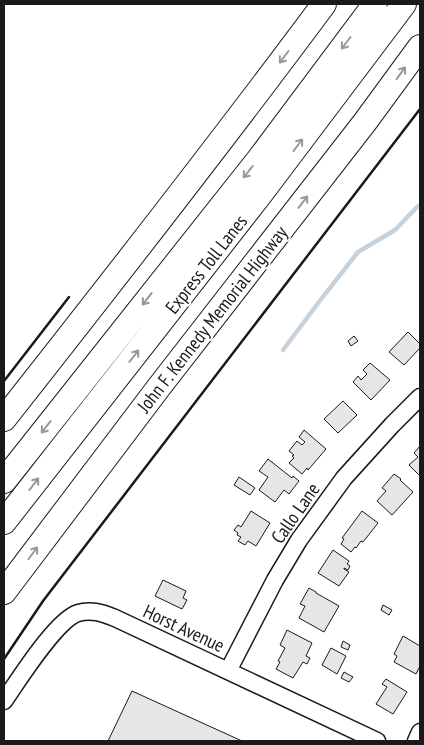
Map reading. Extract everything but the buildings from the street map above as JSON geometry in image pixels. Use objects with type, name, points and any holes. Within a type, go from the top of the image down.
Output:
[{"type":"highway","points":[[4,419],[324,4]]},
{"type":"highway","name":"Express Toll Lanes","points":[[4,481],[259,159],[375,4]]},
{"type":"highway","name":"Express Toll Lanes","points":[[4,522],[259,196],[404,4]]},
{"type":"highway","name":"John F. Kennedy Memorial Highway","points":[[4,592],[159,387],[365,122],[420,47]]},
{"type":"street","name":"Callo Lane","points":[[228,671],[275,580],[299,540],[344,478],[420,397]]},
{"type":"street","name":"Horst Avenue","points":[[4,701],[58,628],[77,613],[92,611],[115,618],[376,741]]},
{"type":"street","points":[[416,741],[420,732]]},
{"type":"waterway","points":[[283,350],[358,252],[395,230],[420,205]]},
{"type":"wall","points":[[4,659],[43,601],[420,109]]},
{"type":"wall","points":[[4,381],[69,297]]}]
